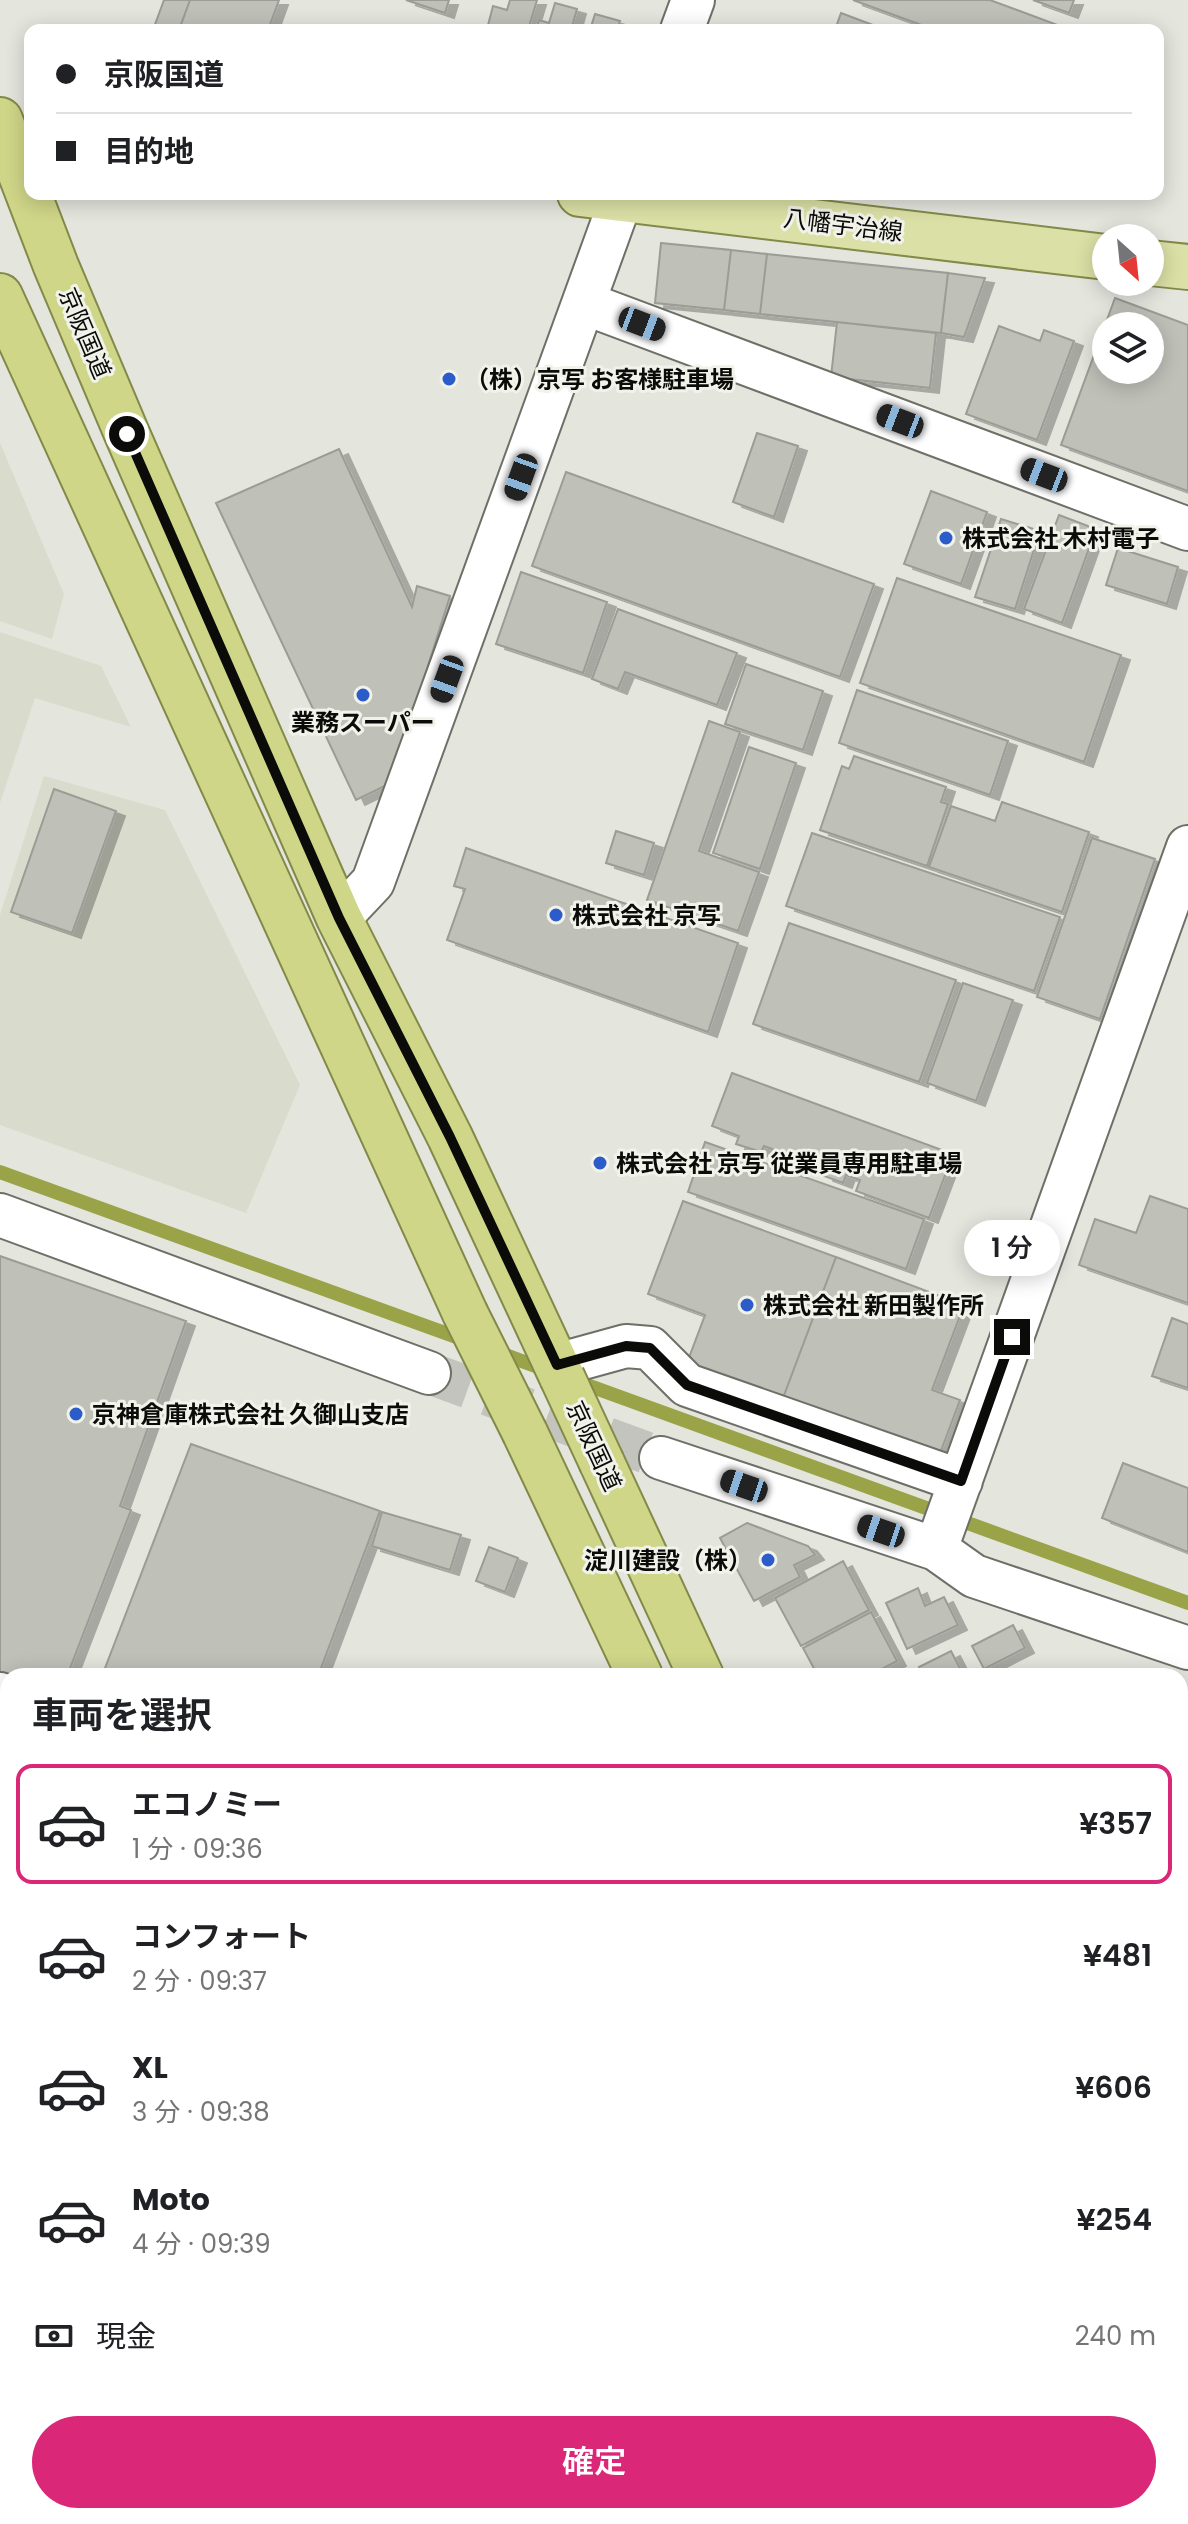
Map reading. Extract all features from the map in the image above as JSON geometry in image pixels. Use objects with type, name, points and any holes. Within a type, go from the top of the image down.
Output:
[{"type":"highway","name":"京阪国道","points":[[8,127],[24,173]]},
{"type":"highway","name":"京阪国道","points":[[33,200],[56,266],[121,420],[339,918],[450,1137],[697,1668]]},
{"type":"highway","points":[[0,296],[465,1313],[636,1668]]},
{"type":"main road","name":"八幡宇治線","points":[[641,200],[1092,255]]},
{"type":"main road","points":[[1164,264],[1188,267]]},
{"type":"street","points":[[684,24],[693,0]]},
{"type":"street","points":[[339,918],[373,882],[584,303],[607,200]]},
{"type":"street","points":[[584,303],[1188,529]]},
{"type":"street","points":[[936,1549],[1188,847]]},
{"type":"street","points":[[0,1215],[429,1373]]},
{"type":"street","points":[[560,1371],[626,1346],[650,1348],[687,1385],[961,1481]]},
{"type":"street","points":[[661,1458],[936,1549],[974,1576],[1188,1648]]},
{"type":"shaded area","points":[[0,443],[64,594],[52,639],[0,621]]},
{"type":"shaded area","points":[[0,632],[101,666],[131,727],[35,698],[0,803]]},
{"type":"shaded area","points":[[44,776],[165,810],[300,1085],[246,1213],[0,1125],[0,915]]},
{"type":"building","points":[[164,0],[190,0],[181,24],[155,24]]},
{"type":"building","points":[[190,0],[279,0],[270,24],[181,24]]},
{"type":"building","points":[[406,0],[449,0],[445,13]]},
{"type":"building","points":[[510,0],[537,0],[530,24],[488,24],[493,6],[507,10]]},
{"type":"building","points":[[853,0],[990,0],[1055,24],[919,24]]},
{"type":"building","points":[[1033,0],[1074,0],[1069,13]]},
{"type":"building","points":[[555,3],[577,9],[573,24],[538,24],[539,20],[549,23]]},
{"type":"building","points":[[841,13],[870,24],[837,24]]},
{"type":"building","points":[[595,14],[620,21],[619,24],[592,24]]},
{"type":"building","points":[[661,243],[731,250],[724,310],[655,303]]},
{"type":"building","points":[[731,250],[767,254],[760,314],[724,310]]},
{"type":"building","points":[[767,254],[948,273],[941,333],[760,314]]},
{"type":"building","points":[[948,273],[985,278],[964,337],[941,333]]},
{"type":"building","points":[[1115,298],[1153,312],[1110,312]]},
{"type":"building","points":[[1164,316],[1188,325],[1188,491],[1061,445],[1092,361],[1092,384],[1164,384]]},
{"type":"building","points":[[837,322],[936,333],[930,388],[831,377]]},
{"type":"building","points":[[999,326],[1040,341],[1044,330],[1074,341],[1037,440],[966,414]]},
{"type":"building","points":[[757,433],[798,446],[774,517],[733,502]]},
{"type":"building","name":"業務スーパー","points":[[339,449],[412,607],[417,586],[450,596],[391,783],[356,800],[216,503]]},
{"type":"building","points":[[566,472],[874,584],[840,677],[532,566]]},
{"type":"building","name":"株式会社 木村電子","points":[[931,491],[987,512],[961,584],[904,564]]},
{"type":"building","points":[[1059,515],[1096,529],[1062,623],[1024,609]]},
{"type":"building","points":[[1001,519],[1040,531],[1015,609],[975,597]]},
{"type":"building","points":[[1118,548],[1178,567],[1167,604],[1106,585]]},
{"type":"building","points":[[521,572],[607,602],[583,673],[496,644]]},
{"type":"building","points":[[897,578],[1121,655],[1084,762],[860,683]]},
{"type":"building","points":[[618,609],[737,653],[717,705],[625,672],[618,689],[592,679]]},
{"type":"building","points":[[746,664],[823,691],[803,750],[725,724]]},
{"type":"building","points":[[857,690],[1008,741],[990,795],[839,743]]},
{"type":"building","points":[[709,721],[740,732],[699,851],[759,872],[738,931],[647,900]]},
{"type":"building","points":[[749,747],[796,763],[760,869],[713,853]]},
{"type":"building","points":[[854,756],[946,787],[941,802],[948,804],[927,866],[820,830],[842,766],[849,769]]},
{"type":"building","points":[[54,789],[116,811],[72,933],[11,912]]},
{"type":"building","points":[[1002,802],[1089,832],[1062,912],[929,867],[951,806],[995,821]]},
{"type":"building","points":[[616,831],[654,843],[644,875],[606,863]]},
{"type":"building","points":[[812,833],[1060,917],[1034,991],[786,906]]},
{"type":"building","points":[[1092,838],[1155,859],[1100,1019],[1037,997]]},
{"type":"building","name":"株式会社 京写","points":[[466,848],[738,943],[708,1032],[447,940],[465,889],[454,886]]},
{"type":"building","points":[[789,923],[956,980],[919,1082],[753,1024]]},
{"type":"building","points":[[963,983],[1013,1000],[976,1101],[927,1083]]},
{"type":"building","points":[[732,1073],[953,1154],[929,1218],[856,1191],[860,1180],[846,1175],[843,1183],[824,1176],[826,1169],[764,1146],[761,1152],[736,1144],[739,1136],[712,1126]]},
{"type":"building","points":[[705,1142],[924,1219],[906,1269],[688,1192]]},
{"type":"building","points":[[1150,1196],[1188,1209],[1188,1303],[1079,1265],[1095,1219],[1136,1233]]},
{"type":"building","name":"株式会社 新田製作所","points":[[683,1201],[836,1257],[783,1398],[687,1363],[705,1315],[648,1294]]},
{"type":"building","name":"京神倉庫株式会社 久御山支店","points":[[0,1256],[186,1321],[120,1506],[131,1510],[70,1668],[0,1668]]},
{"type":"building","points":[[836,1257],[964,1305],[932,1390],[960,1400],[939,1456],[783,1398]]},
{"type":"building","points":[[1172,1318],[1188,1324],[1188,1388],[1152,1376]]},
{"type":"building","points":[[191,1444],[380,1511],[321,1668],[105,1668]]},
{"type":"building","points":[[1123,1463],[1188,1488],[1188,1552],[1102,1518]]},
{"type":"building","points":[[382,1512],[461,1535],[450,1570],[372,1546]]},
{"type":"building","name":"淀川建設（株）","points":[[747,1523],[808,1546],[815,1555],[794,1565],[800,1577],[754,1601],[720,1538]]},
{"type":"building","points":[[489,1547],[518,1558],[505,1592],[476,1581]]},
{"type":"building","points":[[843,1561],[869,1610],[801,1646],[775,1598]]},
{"type":"building","points":[[918,1588],[925,1606],[944,1597],[958,1625],[907,1649],[886,1603]]},
{"type":"building","points":[[871,1612],[897,1661],[884,1668],[814,1668],[803,1648]]},
{"type":"building","points":[[1013,1625],[1025,1648],[983,1668],[972,1646]]},
{"type":"building","points":[[951,1651],[960,1668],[919,1668]]},
{"type":"waterway","points":[[0,1172],[470,1342]]},
{"type":"waterway","points":[[497,1352],[549,1371]]},
{"type":"waterway","points":[[576,1381],[1188,1603]]},
{"type":"tunnel","points":[[429,1373],[661,1458]]},
{"type":"place","name":"（株）京写 お客様駐車場","points":[[449,379]]},
{"type":"place","name":"株式会社 木村電子","points":[[946,538]]},
{"type":"place","name":"業務スーパー","points":[[363,695]]},
{"type":"place","name":"株式会社 京写","points":[[556,915]]},
{"type":"place","name":"株式会社 京写 従業員専用駐車場","points":[[600,1163]]},
{"type":"place","name":"株式会社 新田製作所","points":[[747,1305]]},
{"type":"place","name":"京神倉庫株式会社 久御山支店","points":[[76,1414]]},
{"type":"place","name":"淀川建設（株）","points":[[768,1560]]},
{"type":"route","points":[[127,434],[339,918],[450,1137],[557,1365],[626,1346],[650,1348],[687,1385],[961,1481],[1012,1337]]}]
